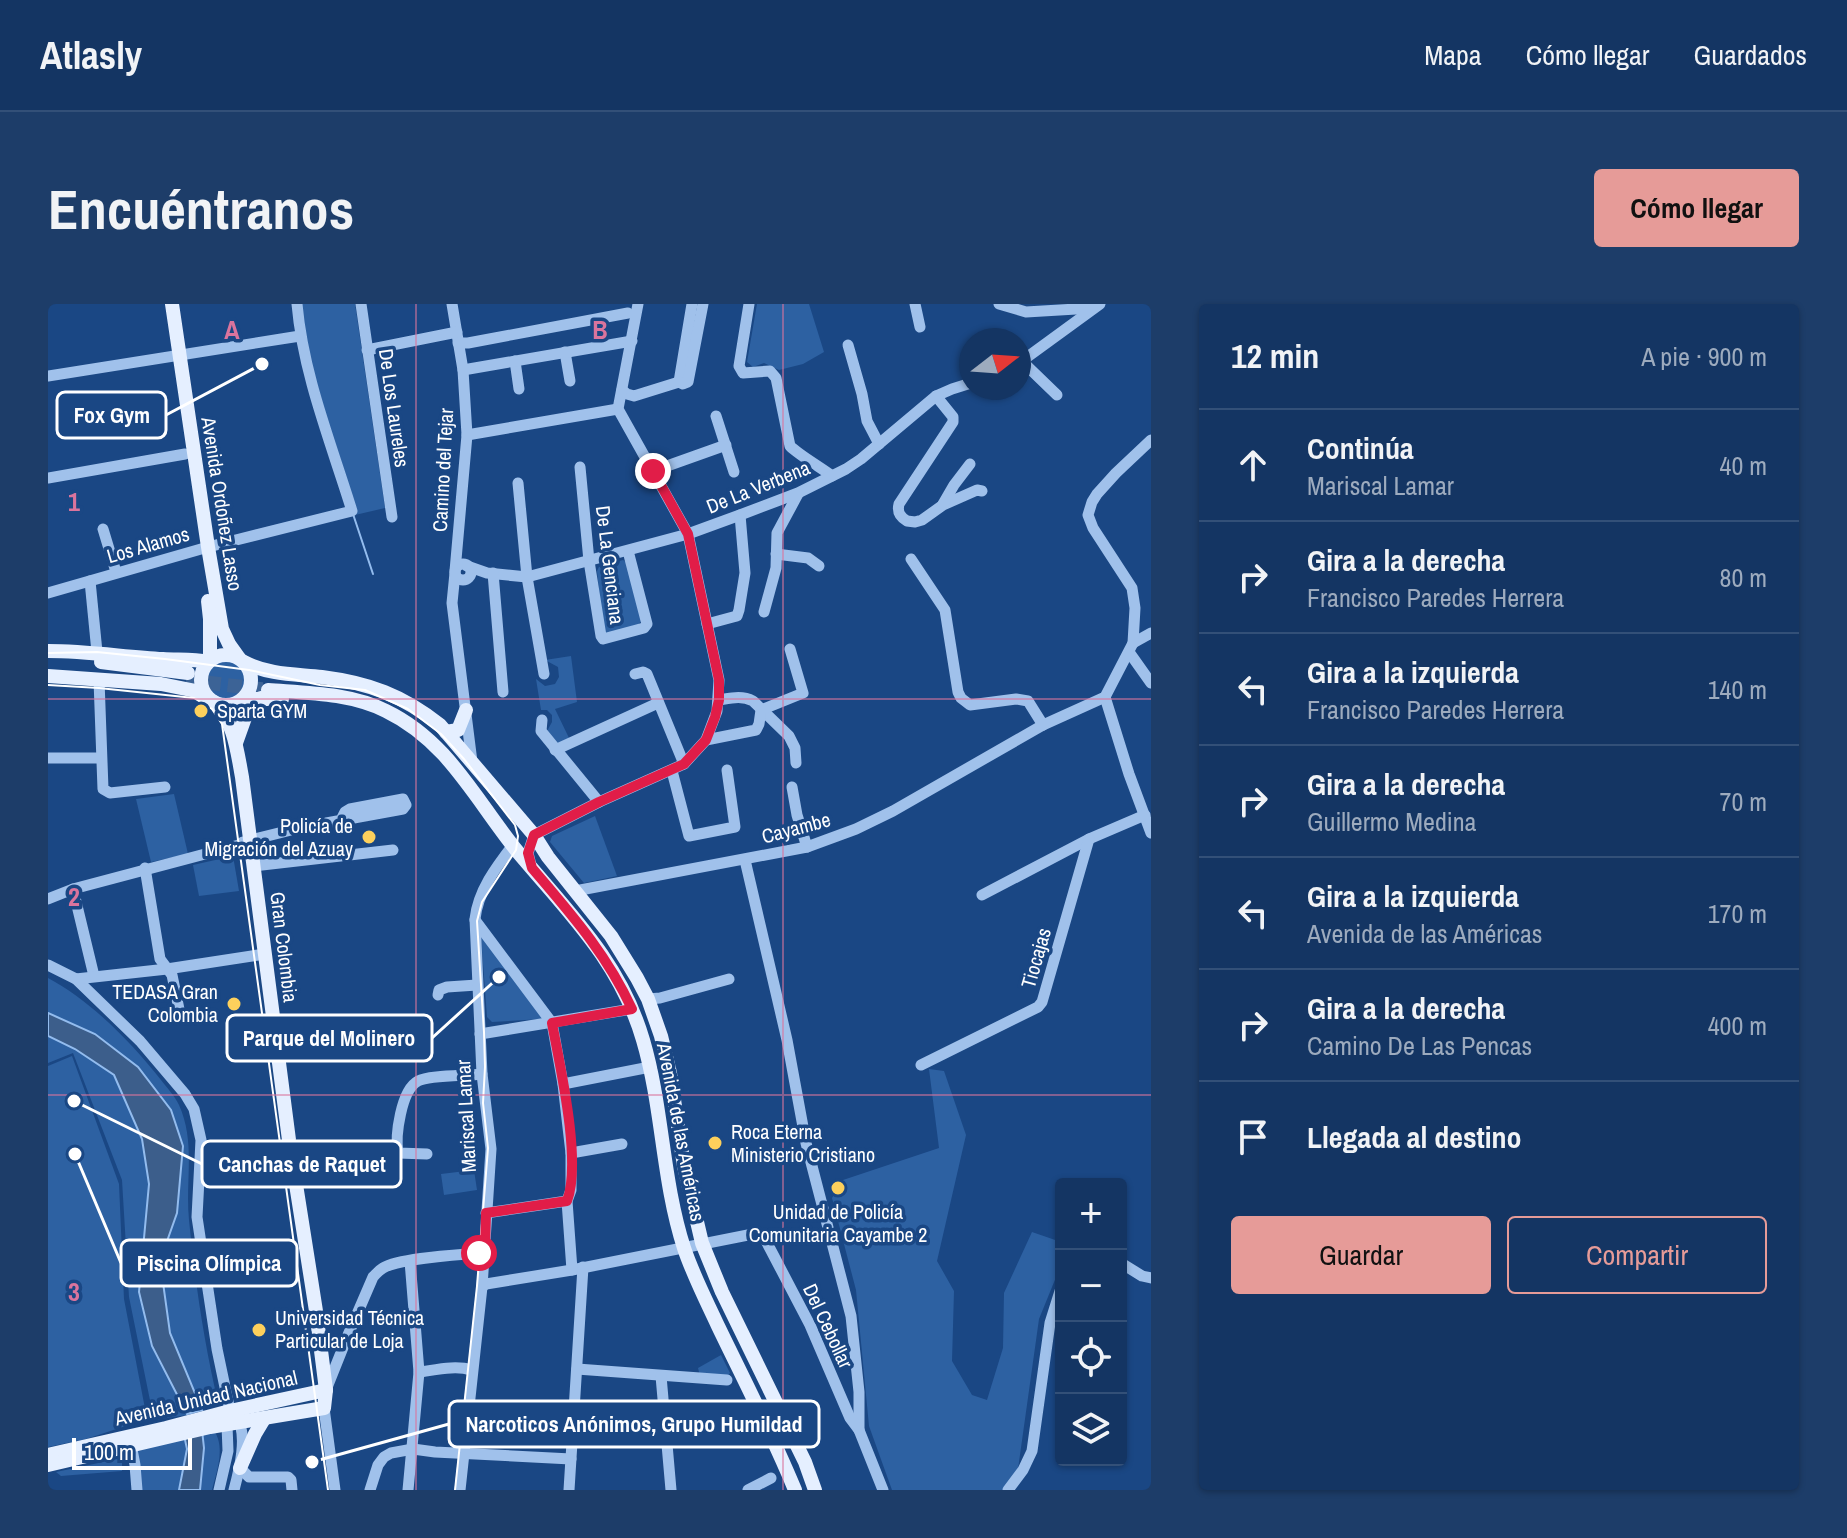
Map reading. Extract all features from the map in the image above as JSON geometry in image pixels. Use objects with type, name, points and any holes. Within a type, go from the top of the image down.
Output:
[{"type":"main road","name":"Avenida Ordoñez Lasso","points":[[164,304],[175,356],[212,602],[229,644],[241,660]]},
{"type":"main road","name":"Avenida Ordoñez Lasso","points":[[172,304],[185,454],[204,548]]},
{"type":"main road","name":"Avenida Ordoñez Lasso","points":[[210,656],[212,602]]},
{"type":"main road","points":[[165,659],[181,657],[206,638],[210,629]]},
{"type":"main road","points":[[48,651],[165,659],[224,655],[241,660],[250,672],[251,683],[242,700],[228,705],[177,686],[48,676]]},
{"type":"main road","points":[[210,656],[201,681],[203,690],[211,700]]},
{"type":"main road","points":[[48,660],[99,661],[187,676],[48,668]]},
{"type":"main road","name":"Avenida de las Américas","points":[[241,660],[274,672],[347,681],[381,689],[417,708],[440,725],[611,936],[648,999],[661,1036],[670,1073],[684,1166],[702,1243],[722,1292],[805,1462],[815,1490]]},
{"type":"main road","points":[[236,743],[246,716],[266,690]]},
{"type":"main road","name":"Avenida de las Américas","points":[[242,700],[266,690],[366,694],[388,702],[432,731],[461,760],[515,825],[533,839]]},
{"type":"main road","name":"Avenida de las Américas","points":[[266,690],[333,695],[366,702],[387,711],[429,739],[465,779],[484,808],[612,968],[632,1009],[650,1067],[674,1212],[684,1247],[795,1490]]},
{"type":"main road","name":"Gran Colombia","points":[[211,700],[224,713],[236,743],[289,1140],[316,1311],[326,1390],[324,1408]]},
{"type":"main road","name":"Gran Colombia","points":[[236,743],[242,700]]},
{"type":"main road","points":[[446,732],[458,730],[466,710]]},
{"type":"main road","name":"Avenida Unidad Nacional","points":[[48,1465],[227,1420],[326,1390]]},
{"type":"main road","name":"Avenida Unidad Nacional","points":[[227,1420],[264,1419],[324,1408]]},
{"type":"main road","points":[[240,1468],[264,1419]]},
{"type":"main road","name":"Avenida Unidad Nacional","points":[[48,1455],[130,1442]]},
{"type":"street","points":[[48,376],[300,336],[297,304]]},
{"type":"street","name":"De Los Laureles","points":[[361,304],[392,517]]},
{"type":"street","name":"Camino del Tejar","points":[[452,304],[463,370],[467,435],[457,543],[463,572],[452,603],[472,762]]},
{"type":"street","points":[[532,868],[528,853],[533,839],[599,802],[684,764],[706,740],[719,700],[719,680],[688,534],[618,409],[638,304]]},
{"type":"street","points":[[684,380],[692,304]]},
{"type":"street","points":[[684,380],[703,304]]},
{"type":"street","points":[[749,304],[740,371],[773,373],[792,448],[832,476]]},
{"type":"street","points":[[915,304],[920,327]]},
{"type":"street","points":[[999,304],[1026,312],[1097,306]]},
{"type":"street","points":[[1031,355],[1097,306]]},
{"type":"street","points":[[367,350],[628,313]]},
{"type":"street","name":"Los Alamos","points":[[48,593],[204,548],[352,511],[300,336]]},
{"type":"street","points":[[463,370],[632,341]]},
{"type":"street","points":[[848,345],[867,421],[879,444]]},
{"type":"street","points":[[565,352],[570,381]]},
{"type":"street","points":[[515,361],[519,389]]},
{"type":"street","points":[[1031,370],[1057,395]]},
{"type":"street","points":[[622,390],[634,396],[684,380]]},
{"type":"street","name":"De La Verbena","points":[[463,572],[527,577],[688,534],[740,515],[832,476],[861,459],[936,396],[959,387]]},
{"type":"street","points":[[936,396],[953,417],[953,422],[898,510],[903,519],[915,522],[943,505],[977,490],[982,491]]},
{"type":"street","points":[[467,435],[618,409]]},
{"type":"street","points":[[716,416],[734,472]]},
{"type":"street","points":[[1151,440],[1097,494],[1088,515],[1093,528],[1132,588],[1135,608],[1131,647],[1105,697],[1151,833]]},
{"type":"street","points":[[653,471],[726,445]]},
{"type":"street","points":[[48,478],[185,454]]},
{"type":"street","points":[[943,505],[970,464]]},
{"type":"street","name":"De La Genciana","points":[[580,467],[589,561],[601,636],[607,639],[644,628],[647,624],[628,551]]},
{"type":"street","points":[[518,483],[527,577],[544,674]]},
{"type":"street","points":[[764,612],[776,568],[777,533],[798,493]]},
{"type":"street","points":[[707,624],[737,616],[739,610],[745,573],[740,515]]},
{"type":"street","points":[[103,529],[116,572]]},
{"type":"street","points":[[776,554],[808,558],[819,566]]},
{"type":"street","points":[[911,559],[945,610],[961,698],[970,705],[1016,699],[1028,701],[1043,725]]},
{"type":"street","points":[[490,573],[503,692]]},
{"type":"street","points":[[90,581],[97,652]]},
{"type":"street","points":[[1131,647],[1151,633]]},
{"type":"street","points":[[1131,647],[1151,683]]},
{"type":"street","points":[[761,710],[803,693],[790,649]]},
{"type":"street","points":[[635,674],[647,674],[684,764]]},
{"type":"street","points":[[99,680],[103,789],[110,793],[165,787]]},
{"type":"street","points":[[719,700],[738,697],[753,701],[793,742],[796,763]]},
{"type":"street","name":"Cayambe","points":[[859,1430],[859,1392],[851,1316],[806,1143],[787,1040],[745,860],[807,847],[856,829],[1043,725],[1105,697]]},
{"type":"street","points":[[555,750],[658,703]]},
{"type":"street","points":[[706,740],[756,730],[761,710]]},
{"type":"street","points":[[542,720],[541,731],[599,802]]},
{"type":"street","points":[[48,758],[101,758]]},
{"type":"street","points":[[672,771],[689,836],[735,827],[727,770]]},
{"type":"street","points":[[792,787],[807,847]]},
{"type":"street","points":[[48,899],[73,889],[250,840],[403,809],[406,805],[403,799],[350,809],[341,820]]},
{"type":"street","points":[[982,895],[1089,839],[1145,815]]},
{"type":"street","name":"Tiocajas","points":[[921,1065],[1038,1007],[1042,1002],[1089,839]]},
{"type":"street","name":"Mariscal Lamar","points":[[460,1490],[482,1287],[491,1149],[482,1074],[475,919],[476,907],[485,887],[513,845]]},
{"type":"street","points":[[253,866],[393,850]]},
{"type":"street","points":[[575,891],[745,860]]},
{"type":"street","points":[[145,868],[160,959],[172,975],[180,1014]]},
{"type":"street","points":[[73,889],[94,976]]},
{"type":"street","points":[[475,919],[552,1023],[563,1084],[571,1153],[571,1190],[567,1201],[578,1268],[577,1369],[569,1490]]},
{"type":"street","points":[[76,979],[265,954]]},
{"type":"street","points":[[48,965],[76,979],[140,1041],[194,1109],[201,1140],[197,1217],[227,1420],[228,1451],[219,1490]]},
{"type":"street","points":[[648,999],[729,979]]},
{"type":"street","points":[[438,995],[439,990],[447,987],[477,985]]},
{"type":"street","points":[[480,1034],[632,1009]]},
{"type":"street","points":[[563,1084],[650,1067]]},
{"type":"street","points":[[427,1154],[398,1153],[400,1113],[411,1087],[420,1080],[482,1074]]},
{"type":"street","points":[[571,1153],[622,1144]]},
{"type":"street","points":[[486,1213],[567,1201]]},
{"type":"street","name":"Del Cebollar","points":[[702,1243],[758,1233],[762,1235],[810,1325],[883,1490]]},
{"type":"street","points":[[482,1287],[702,1243]]},
{"type":"street","points":[[326,1390],[373,1277],[385,1266],[485,1250]]},
{"type":"street","points":[[408,1490],[419,1372],[410,1261]]},
{"type":"street","points":[[1127,1267],[1151,1278]]},
{"type":"street","points":[[1008,1490],[1032,1451],[1050,1323],[1055,1307]]},
{"type":"street","points":[[419,1372],[455,1368],[471,1370]]},
{"type":"street","points":[[577,1369],[727,1380]]},
{"type":"street","points":[[661,1376],[671,1490]]},
{"type":"street","name":"Gran Colombia","points":[[324,1408],[335,1490]]},
{"type":"street","points":[[227,1420],[240,1468],[249,1477],[288,1477],[292,1490]]},
{"type":"street","points":[[130,1442],[137,1490]]},
{"type":"street","points":[[370,1490],[384,1457],[413,1449],[571,1459]]},
{"type":"street","points":[[234,1490],[240,1468]]},
{"type":"street","points":[[748,1490],[771,1478]]},
{"type":"shaded area","points":[[297,304],[355,304],[385,508],[355,515],[299,337]]},
{"type":"shaded area","points":[[757,304],[809,304],[824,352],[803,364],[779,370],[764,363],[753,367],[747,362]]},
{"type":"shaded area","points":[[623,560],[642,620],[638,625],[605,633],[597,571],[599,567]]},
{"type":"shaded area","points":[[571,656],[577,702],[555,709],[569,738],[557,744],[547,731],[552,715],[547,710],[541,710],[536,679],[545,686],[555,684],[559,677],[558,667],[545,660]]},
{"type":"shaded area","points":[[227,659],[242,665],[248,680],[242,695],[227,701],[212,695],[206,680],[212,665]]},
{"type":"shaded area","points":[[174,794],[188,854],[151,862],[136,799]]},
{"type":"shaded area","points":[[595,816],[617,876],[584,883],[550,842],[552,836]]},
{"type":"shaded area","points":[[233,856],[239,891],[199,896],[193,865]]},
{"type":"shaded area","points":[[481,936],[542,1019],[492,1022],[487,1017]]},
{"type":"shaded area","points":[[48,978],[95,1010],[124,1037],[173,1095],[184,1119],[189,1148],[188,1205],[194,1266],[218,1402],[201,1409],[170,1332],[160,1261],[177,1213],[95,1034],[48,1013]]},
{"type":"shaded area","points":[[48,1013],[95,1034],[138,1067],[171,1110],[183,1146],[177,1213],[160,1261],[170,1333],[202,1410],[187,1414],[152,1346],[139,1292],[149,1184],[142,1139],[114,1075],[75,1049],[48,1036]]},
{"type":"shaded area","points":[[48,1036],[75,1049],[114,1075],[142,1139],[149,1184],[139,1292],[152,1345],[187,1415],[154,1420],[129,1297],[122,1180],[73,1053],[48,1063]]},
{"type":"shaded area","points":[[72,1056],[119,1184],[124,1299],[147,1419],[86,1439],[48,1447],[48,1066]]},
{"type":"shaded area","points":[[929,1069],[944,1071],[966,1135],[937,1261],[954,1291],[952,1361],[972,1395],[987,1400],[1003,1348],[1004,1293],[1032,1232],[1055,1240],[1055,1280],[1039,1319],[1018,1469],[1003,1490],[892,1490],[869,1426],[856,1290],[832,1198],[843,1180],[939,1148]]},
{"type":"shaded area","points":[[474,1170],[477,1190],[444,1195],[441,1174]]},
{"type":"shaded area","points":[[721,1355],[730,1373],[727,1377],[700,1376],[698,1368]]},
{"type":"shaded area","points":[[202,1430],[204,1448],[200,1490],[179,1490],[187,1449],[184,1435]]},
{"type":"shaded area","points":[[203,1432],[215,1432],[218,1439],[219,1460],[212,1490],[200,1490]]},
{"type":"shaded area","points":[[184,1435],[187,1449],[179,1490],[140,1490],[135,1448]]},
{"type":"shaded area","points":[[122,1458],[122,1471],[61,1476],[56,1472]]},
{"type":"waterway","points":[[353,514],[373,574]]},
{"type":"tunnel","points":[[186,680],[268,690]]},
{"type":"tram line","points":[[48,653],[97,652],[165,659],[365,690],[408,709],[441,734],[515,825],[518,836],[516,850],[482,902],[477,921],[484,1032],[483,1103],[488,1148],[455,1490]]},
{"type":"tram line","points":[[48,685],[194,698],[212,709],[222,724],[328,1490]]},
{"type":"place","name":"Fox Gym","points":[[262,364]]},
{"type":"place","name":"Sparta GYM","points":[[201,711]]},
{"type":"place","name":"Policía de Migración del Azuay","points":[[369,837]]},
{"type":"place","name":"Parque del Molinero","points":[[499,977]]},
{"type":"place","name":"TEDASA Gran Colombia","points":[[234,1004]]},
{"type":"place","name":"Canchas de Raquet","points":[[74,1101]]},
{"type":"place","name":"Roca Eterna Ministerio Cristiano","points":[[715,1143]]},
{"type":"place","name":"Piscina Olímpica","points":[[75,1154]]},
{"type":"place","name":"Unidad de Policía Comunitaria Cayambe 2","points":[[838,1188]]},
{"type":"place","name":"Universidad Técnica Particular de Loja","points":[[259,1330]]},
{"type":"place","name":"Narcoticos Anónimos, Grupo Humildad","points":[[312,1462]]},
{"type":"route","points":[[479,1253],[485,1250],[486,1213],[567,1201],[571,1190],[568,1122],[552,1023],[632,1009],[612,968],[594,942],[532,868],[528,853],[534,835],[684,764],[706,740],[717,711],[719,680],[688,534],[653,471]]}]
